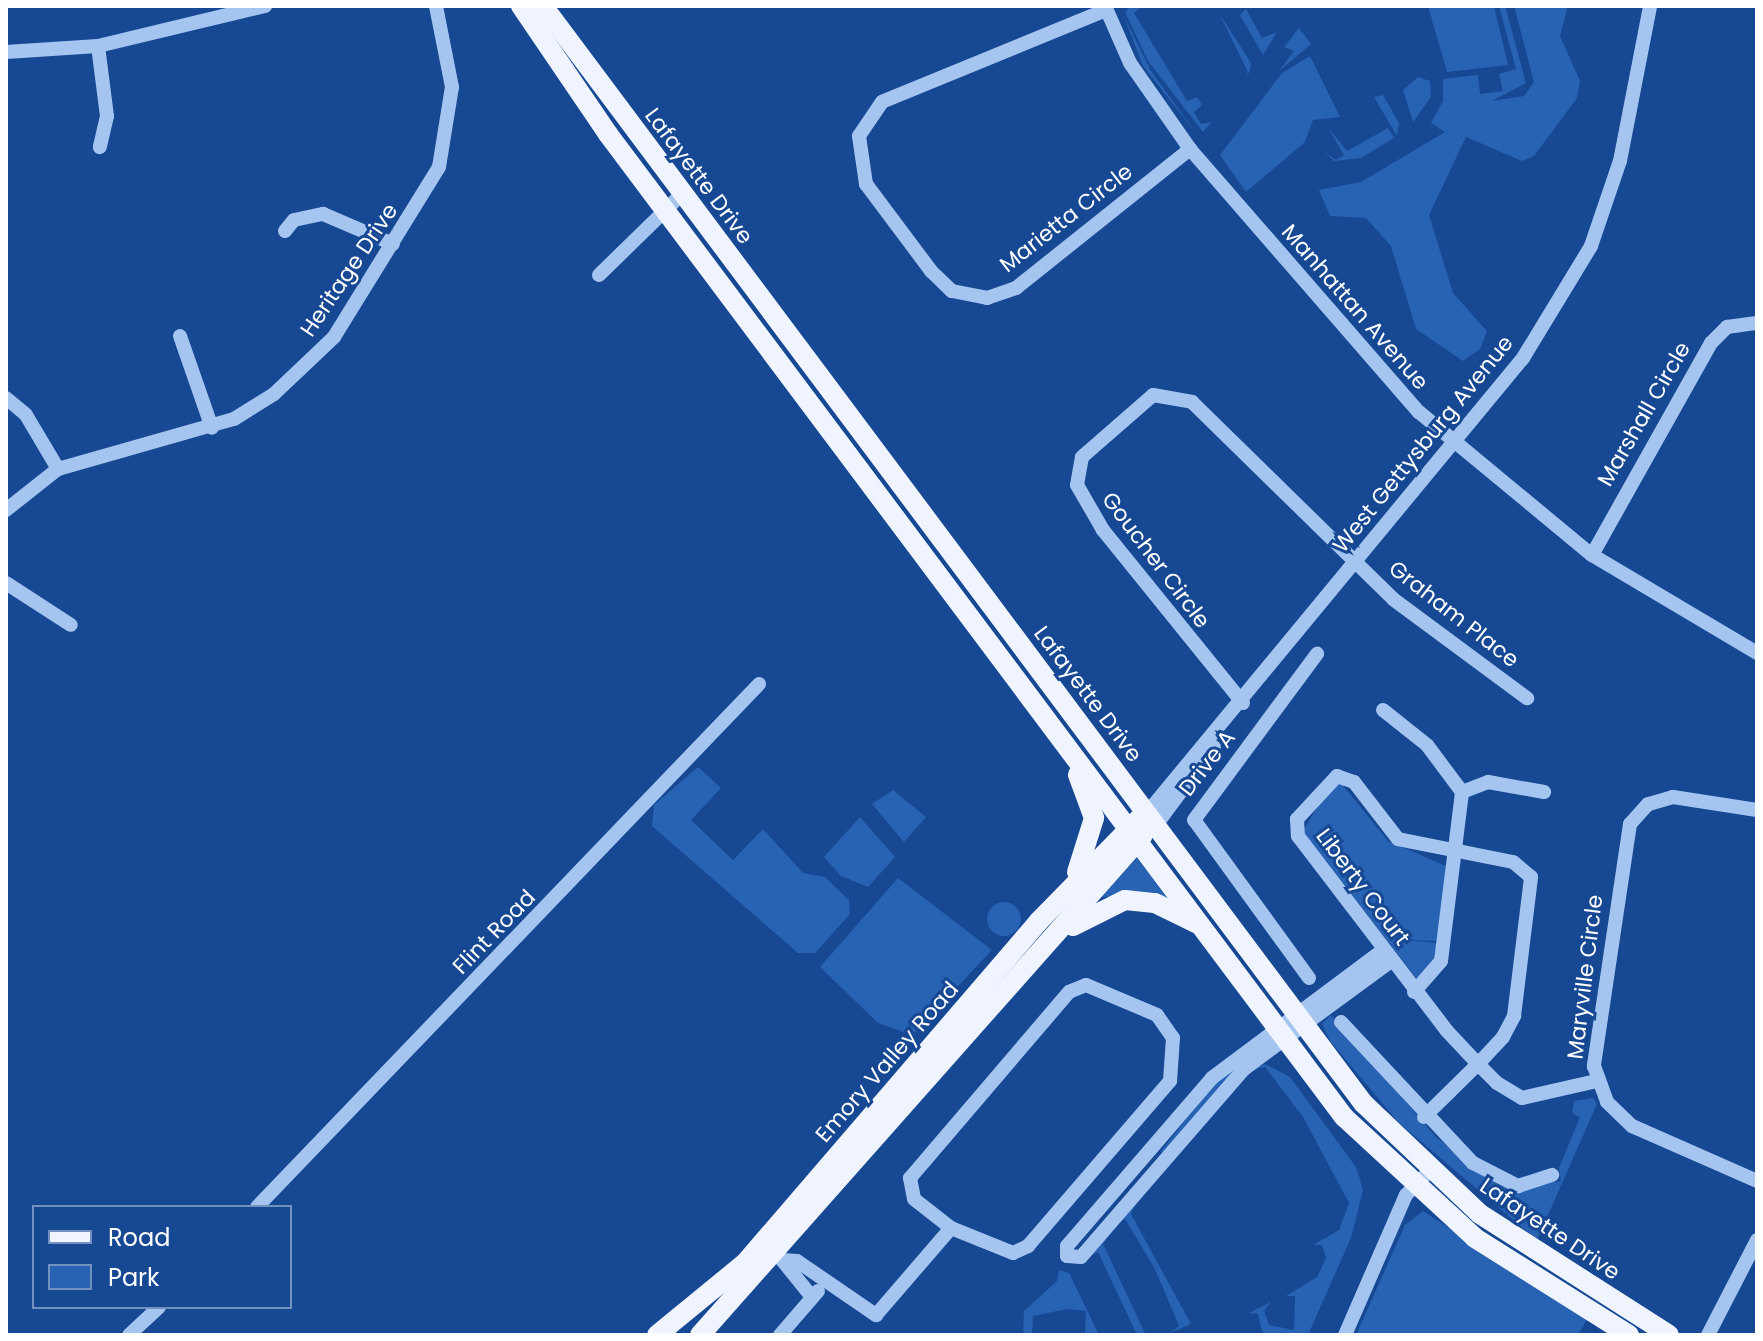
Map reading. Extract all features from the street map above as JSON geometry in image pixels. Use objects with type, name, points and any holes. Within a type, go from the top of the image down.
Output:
[{"type":"main road","name":"Lafayette Drive","points":[[521,6],[664,207],[1344,1117],[1413,1185],[1475,1238],[1629,1335]]},
{"type":"main road","name":"Lafayette Drive","points":[[543,6],[1363,1103],[1429,1171],[1480,1214],[1669,1335]]},
{"type":"main road","points":[[950,588],[959,615],[1091,799],[1094,830],[1085,862],[1038,922]]},
{"type":"main road","name":"Emory Valley Road","points":[[657,1335],[745,1263],[1038,922],[1152,819]]},
{"type":"main road","name":"Emory Valley Road","points":[[700,1335],[999,998],[1133,833]]},
{"type":"main road","points":[[999,998],[1026,980],[1078,921],[1110,903],[1155,903],[1204,927]]},
{"type":"street","points":[[6,52],[98,46],[241,7],[265,6]]},
{"type":"street","name":"Heritage Drive","points":[[6,510],[58,469],[212,428],[274,394],[314,360],[423,199],[448,134],[452,87],[436,6]]},
{"type":"street","name":"West Gettysburg Avenue","points":[[1152,819],[1523,358],[1591,246],[1620,161],[1650,6]]},
{"type":"street","name":"Manhattan Avenue","points":[[1105,8],[1130,63],[1190,149],[1327,314],[1454,446],[1592,555],[1757,653]]},
{"type":"street","name":"Marietta Circle","points":[[1105,8],[882,102],[859,136],[866,184],[931,271],[952,291],[987,298],[1016,288],[1190,149]]},
{"type":"street","points":[[98,46],[107,116],[100,147]]},
{"type":"street","points":[[599,275],[664,207],[683,193]]},
{"type":"street","points":[[285,231],[294,220],[323,214],[393,244]]},
{"type":"street","name":"Marshall Circle","points":[[1592,555],[1711,343],[1727,327],[1757,323]]},
{"type":"street","points":[[180,336],[212,428]]},
{"type":"street","name":"Goucher Circle","points":[[1243,703],[1083,501],[1082,457],[1140,402],[1180,396],[1355,564]]},
{"type":"street","points":[[6,398],[26,415],[58,469]]},
{"type":"street","name":"Graham Place","points":[[1355,564],[1527,698]]},
{"type":"street","points":[[6,583],[71,625]]},
{"type":"street","name":"Drive A","points":[[1309,978],[1194,820],[1317,654]]},
{"type":"street","name":"Flint Road","points":[[259,1205],[759,684]]},
{"type":"street","points":[[1383,710],[1427,745],[1462,792],[1454,853]]},
{"type":"street","name":"Liberty Court","points":[[1478,1064],[1514,1016],[1532,885],[1520,865],[1398,839],[1346,776],[1326,781],[1297,819],[1298,836],[1414,992],[1478,1064],[1522,1098],[1597,1081]]},
{"type":"street","points":[[1462,792],[1488,782],[1544,792]]},
{"type":"street","name":"Maryville Circle","points":[[1757,810],[1673,797],[1648,804],[1630,824],[1594,1057],[1597,1081],[1632,1126],[1757,1181]]},
{"type":"street","name":"Liberty Court","points":[[1414,992],[1441,961],[1454,853]]},
{"type":"street","points":[[1281,1031],[1214,1100],[1082,1256],[1069,1258],[1067,1246],[1212,1078],[1387,955]]},
{"type":"street","points":[[1086,985],[1157,1015],[1173,1038],[1170,1081],[1028,1246],[1013,1253],[951,1228],[914,1199],[910,1178],[1069,992],[1086,985]]},
{"type":"street","points":[[1341,1022],[1424,1117],[1507,1183],[1552,1175]]},
{"type":"street","points":[[1424,1117],[1478,1064]]},
{"type":"street","points":[[1345,1335],[1413,1185],[1429,1171]]},
{"type":"street","points":[[812,1297],[782,1260],[797,1261],[824,1284],[880,1314],[951,1228]]},
{"type":"street","points":[[1708,1335],[1757,1240]]},
{"type":"street","points":[[780,1335],[824,1284]]},
{"type":"street","points":[[129,1335],[157,1309]]},
{"type":"green space","points":[[1131,6],[1142,6],[1134,13],[1187,101],[1197,97],[1202,105],[1194,112],[1201,124],[1212,122],[1203,132],[1148,61],[1125,12]]},
{"type":"green space","points":[[1428,6],[1494,6],[1508,65],[1447,72]]},
{"type":"green space","points":[[1499,6],[1505,6],[1526,83],[1492,101],[1524,96],[1534,82],[1514,6],[1568,6],[1560,36],[1580,81],[1577,98],[1534,156],[1522,161],[1466,137],[1429,215],[1453,293],[1487,331],[1480,349],[1463,361],[1416,329],[1391,246],[1366,218],[1330,216],[1319,190],[1361,182],[1445,132],[1431,123],[1443,101],[1443,79],[1478,75],[1480,94],[1503,91],[1499,74],[1516,69]]},
{"type":"green space","points":[[1246,9],[1262,38],[1277,32],[1263,55],[1240,15]]},
{"type":"green space","points":[[1219,13],[1251,63],[1250,71],[1244,79],[1248,72]]},
{"type":"green space","points":[[1123,14],[1151,71],[1196,133],[1143,66]]},
{"type":"green space","points":[[1299,28],[1311,44],[1279,71],[1294,51],[1284,47]]},
{"type":"green space","points":[[1310,56],[1340,117],[1313,120],[1305,142],[1246,192],[1220,155],[1282,73]]},
{"type":"green space","points":[[1418,77],[1430,81],[1431,97],[1413,122],[1403,90]]},
{"type":"green space","points":[[1383,95],[1399,123],[1397,136],[1374,97]]},
{"type":"green space","points":[[1328,127],[1347,151],[1388,128],[1394,138],[1361,158],[1334,161],[1324,152],[1336,160],[1344,155]]},
{"type":"green space","points":[[698,767],[721,788],[691,820],[733,860],[763,829],[803,873],[825,877],[849,900],[850,914],[815,953],[798,953],[652,826],[654,805]]},
{"type":"green space","points":[[1341,783],[1388,841],[1446,866],[1439,941],[1404,940],[1438,943],[1434,964],[1417,979],[1303,831],[1329,787]]},
{"type":"green space","points":[[893,790],[926,817],[904,842],[872,804]]},
{"type":"green space","points":[[860,817],[895,857],[868,887],[841,876],[824,857]]},
{"type":"green space","points":[[1137,858],[1167,898],[1103,897],[1103,895]]},
{"type":"green space","points":[[898,878],[992,950],[912,1035],[878,1023],[820,967]]},
{"type":"green space","points":[[1004,902],[1016,907],[1021,919],[1016,931],[1004,936],[992,931],[987,919],[992,907]]},
{"type":"green space","points":[[1331,1015],[1436,1137],[1502,1187],[1561,1181],[1559,1168],[1580,1117],[1572,1113],[1574,1101],[1593,1098],[1597,1104],[1537,1240],[1398,1122],[1330,1041],[1322,1024]]},
{"type":"green space","points":[[1244,1063],[1163,1152],[1161,1151],[1218,1079]]},
{"type":"green space","points":[[1265,1064],[1290,1077],[1356,1167],[1363,1190],[1351,1238],[1308,1335],[1263,1335],[1258,1314],[1249,1313],[1271,1302],[1264,1311],[1269,1325],[1294,1330],[1295,1296],[1286,1296],[1317,1277],[1326,1258],[1322,1245],[1313,1245],[1339,1230],[1349,1203],[1303,1117],[1265,1067],[1254,1069]]},
{"type":"green space","points":[[1136,1204],[1131,1214],[1191,1324],[1170,1333],[1179,1326],[1155,1269],[1125,1219],[1117,1224]]},
{"type":"green space","points":[[1423,1211],[1587,1319],[1578,1335],[1356,1335],[1405,1225]]},
{"type":"green space","points":[[1109,1236],[1103,1244],[1146,1335],[1137,1335],[1098,1252],[1091,1255]]},
{"type":"green space","points":[[1059,1270],[1069,1273],[1099,1335],[1085,1335],[1086,1311],[1067,1309],[1033,1316],[1032,1335],[1023,1335],[1024,1311],[1057,1281]]}]
